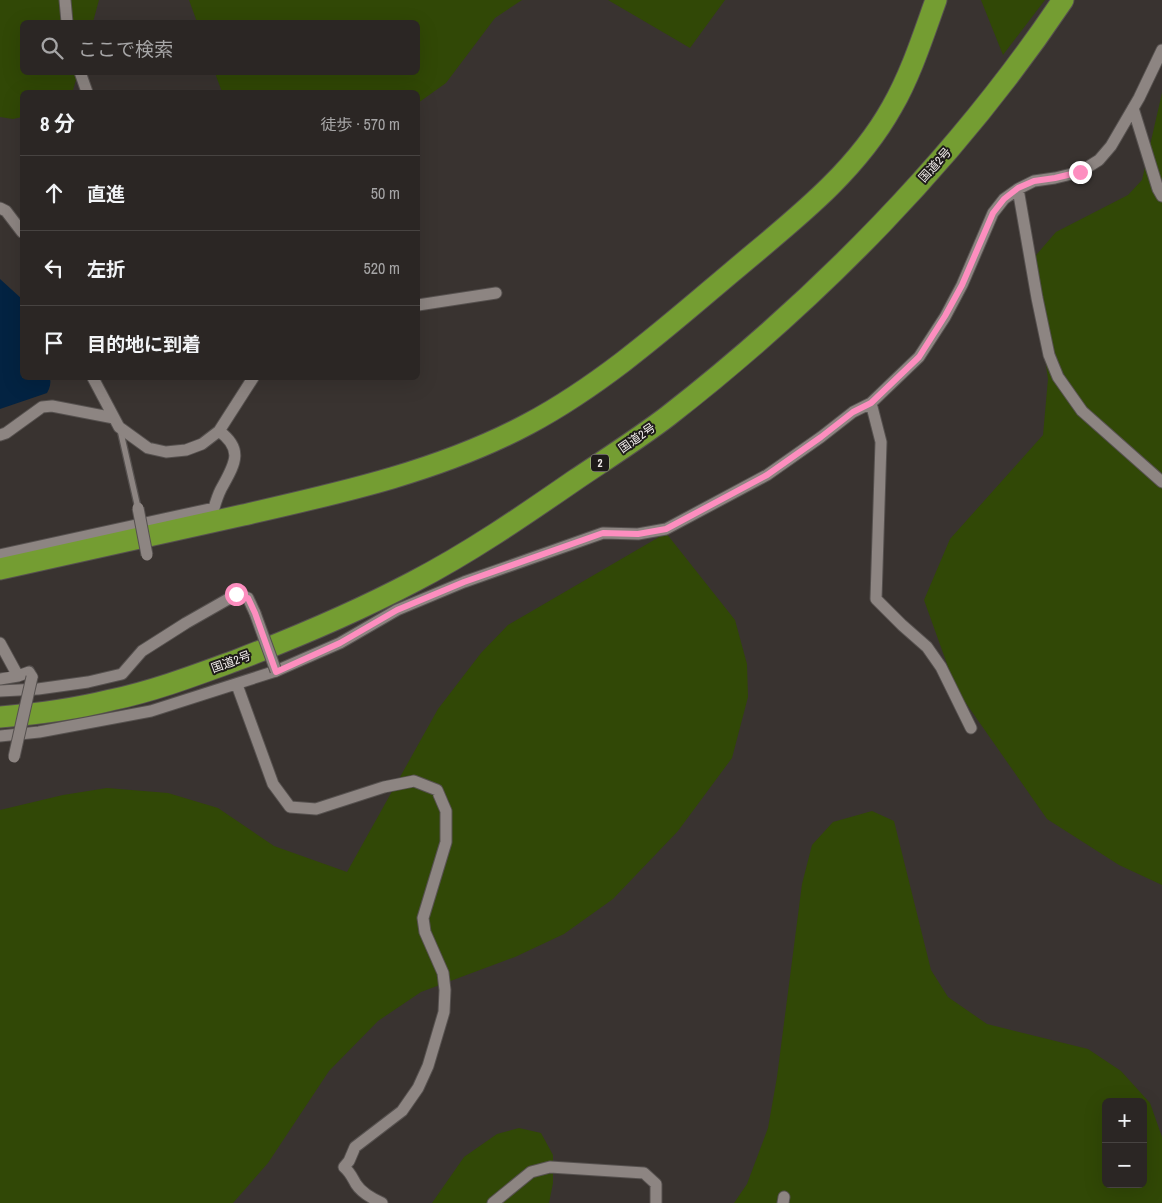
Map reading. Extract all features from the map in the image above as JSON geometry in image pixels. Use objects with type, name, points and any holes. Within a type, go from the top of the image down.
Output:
[{"type":"highway","points":[[0,569],[286,505],[381,481],[460,455],[495,440],[560,406],[594,384],[678,318],[817,200],[843,174],[869,142],[892,107],[909,72],[936,0]]},
{"type":"highway","name":"国道2号","points":[[0,717],[57,711],[113,700],[162,686],[284,642],[414,582],[532,510],[666,417],[796,307],[906,196],[962,136],[1007,78],[1063,0]]},
{"type":"street","points":[[65,0],[67,20]]},
{"type":"street","points":[[0,736],[38,732],[150,711],[276,672],[340,643],[397,610],[464,582],[603,533],[638,534],[666,529],[767,475],[853,412],[871,403],[919,357],[962,285],[993,213],[1004,199],[1018,188],[1034,181],[1080,172],[1099,160],[1111,146],[1133,108],[1162,50]]},
{"type":"street","points":[[81,75],[86,90]]},
{"type":"street","points":[[1133,108],[1158,189],[1162,196]]},
{"type":"street","points":[[1018,188],[1037,298],[1050,355],[1058,376],[1082,411],[1162,482]]},
{"type":"street","points":[[0,208],[6,211],[20,229]]},
{"type":"street","points":[[420,305],[496,293]]},
{"type":"street","points":[[95,380],[116,422],[148,448],[166,452],[186,450],[202,444],[219,430],[251,380]]},
{"type":"street","points":[[871,403],[882,442],[876,599],[927,647],[941,667],[971,728]]},
{"type":"street","points":[[0,435],[6,433],[42,408],[52,406],[116,422]]},
{"type":"street","points":[[0,555],[214,508],[220,491],[231,471],[234,458],[234,446],[230,439],[219,430]]},
{"type":"street","points":[[138,508],[146,555]]},
{"type":"street","points":[[0,691],[46,688],[88,682],[122,674],[142,651],[236,594],[248,598],[276,672]]},
{"type":"street","points":[[0,643],[18,676]]},
{"type":"street","points":[[0,678],[18,676],[29,672],[32,677],[14,757]]},
{"type":"street","points":[[237,685],[273,784],[290,807],[316,809],[384,786],[414,781],[438,790],[446,811],[446,842],[423,918],[425,932],[443,973],[445,990],[444,1012],[428,1066],[418,1088],[402,1110],[355,1147],[344,1167],[349,1171],[357,1186],[382,1203]]},
{"type":"street","points":[[493,1203],[531,1172],[550,1167],[644,1173],[656,1184],[656,1203]]},
{"type":"lane","points":[[116,422],[138,508]]},
{"type":"green space","points":[[0,0],[99,0],[94,20],[20,20],[20,75],[77,75],[73,90],[20,90],[20,117],[13,119],[0,117]]},
{"type":"green space","points":[[189,0],[522,0],[495,18],[446,83],[420,102],[420,90],[221,90],[216,75],[420,75],[420,20],[196,20]]},
{"type":"green space","points":[[608,0],[725,0],[690,48]]},
{"type":"green space","points":[[981,0],[1045,0],[1003,55]]},
{"type":"green space","points":[[1162,93],[1162,885],[1119,865],[1047,819],[956,689],[924,600],[950,539],[1043,435],[1048,379],[1031,261],[1056,232],[1128,195],[1142,180]]},
{"type":"green space","points":[[666,533],[735,620],[747,664],[748,697],[732,758],[678,831],[613,899],[564,934],[515,957],[421,992],[378,1021],[329,1071],[268,1163],[233,1203],[0,1203],[0,810],[63,795],[107,788],[168,793],[218,808],[274,846],[347,872],[438,709],[481,653],[508,625]]},
{"type":"green space","points":[[872,811],[894,821],[931,970],[948,997],[987,1024],[1088,1049],[1121,1071],[1145,1098],[1102,1098],[1102,1188],[1147,1188],[1147,1100],[1150,1103],[1162,1137],[1162,1203],[734,1203],[747,1184],[768,1128],[777,1077],[802,884],[812,845],[833,822]]},
{"type":"green space","points":[[519,1128],[541,1133],[553,1155],[553,1183],[549,1203],[432,1203],[464,1157],[497,1134]]},
{"type":"water","points":[[0,279],[20,297],[20,380],[50,380],[50,387],[47,393],[0,409]]},
{"type":"route","points":[[236,594],[248,598],[276,672],[340,643],[397,610],[464,582],[603,533],[638,534],[666,529],[767,475],[853,412],[871,403],[919,357],[962,285],[993,213],[1004,199],[1018,188],[1034,181],[1080,172]]}]
